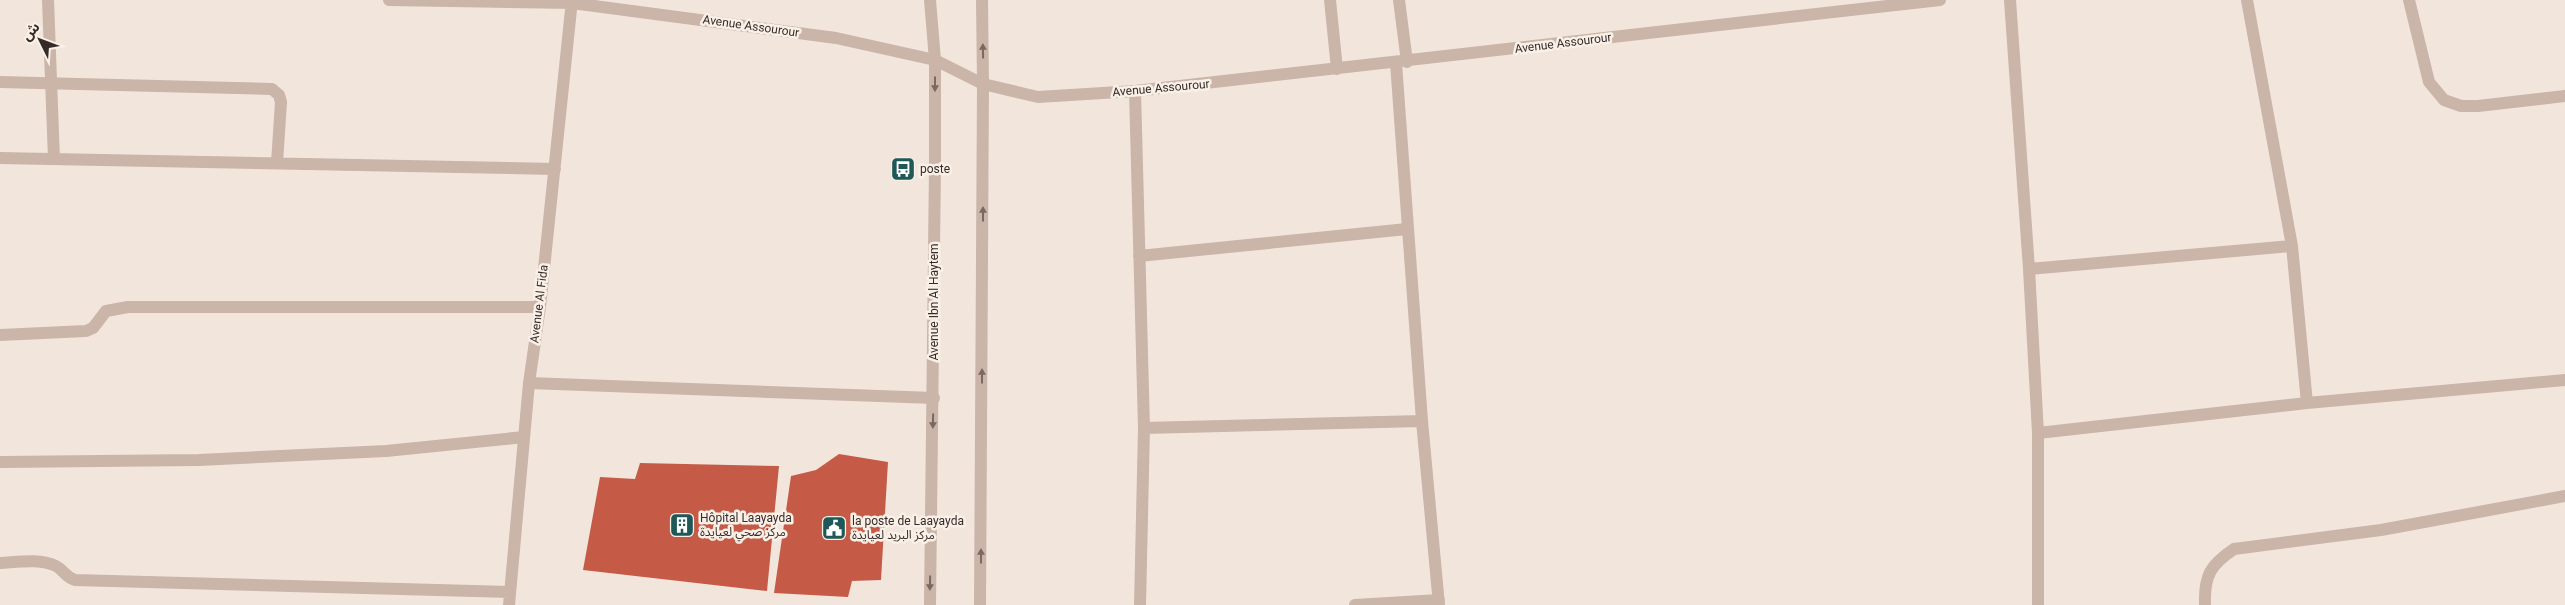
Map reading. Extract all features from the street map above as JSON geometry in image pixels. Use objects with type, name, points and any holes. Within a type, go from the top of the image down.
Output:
[{"type":"street","points":[[48,0],[54,159]]},
{"type":"street","name":"Avenue Assourour","points":[[389,0],[572,1],[836,38],[935,60],[983,84],[1038,96],[1134,92],[1940,0]]},
{"type":"street","name":"Avenue Ibn Al Haytem","points":[[930,0],[935,60],[934,398],[930,605]]},
{"type":"street","points":[[980,605],[982,0]]},
{"type":"street","points":[[1330,0],[1337,69]]},
{"type":"street","points":[[1355,605],[1439,602],[1422,421],[1407,228],[1399,0]]},
{"type":"street","points":[[2010,0],[2029,269],[2038,433],[2038,605]]},
{"type":"street","points":[[2247,0],[2292,246],[2307,403]]},
{"type":"street","points":[[2409,0],[2430,82],[2444,100],[2461,106],[2478,106],[2565,96]]},
{"type":"street","name":"Avenue Al Fida","points":[[509,605],[529,383],[540,307],[572,1]]},
{"type":"street","points":[[0,82],[272,89],[279,95],[281,102],[276,164]]},
{"type":"street","points":[[1134,92],[1144,428],[1140,605]]},
{"type":"street","points":[[0,158],[555,169]]},
{"type":"street","points":[[1139,256],[1407,228]]},
{"type":"street","points":[[2029,269],[2292,246]]},
{"type":"street","points":[[0,335],[86,331],[93,328],[106,312],[128,307],[540,307]]},
{"type":"street","points":[[2038,433],[2307,403],[2565,380]]},
{"type":"street","points":[[529,383],[934,398]]},
{"type":"street","points":[[1144,428],[1422,421]]},
{"type":"street","points":[[0,462],[199,460],[376,451],[524,437]]},
{"type":"street","points":[[2205,605],[2204,588],[2208,574],[2218,560],[2234,550],[2381,530],[2565,496]]},
{"type":"street","points":[[0,563],[39,561],[55,565],[65,576],[75,580],[510,592]]},
{"type":"building","name":"la poste de Laayayda مركز البريد لعيايدة","points":[[839,454],[888,462],[881,580],[852,581],[848,597],[774,593],[791,476],[816,470]]},
{"type":"building","name":"Hôpital Laayayda مركز صحي لعيايدة","points":[[640,463],[779,466],[767,591],[583,570],[600,477],[635,479]]},
{"type":"place","name":"poste","points":[[903,169]]},
{"type":"place","name":"Hôpital Laayayda مركز صحي لعيايدة","points":[[682,525]]},
{"type":"place","name":"la poste de Laayayda مركز البريد لعيايدة","points":[[834,528]]}]
